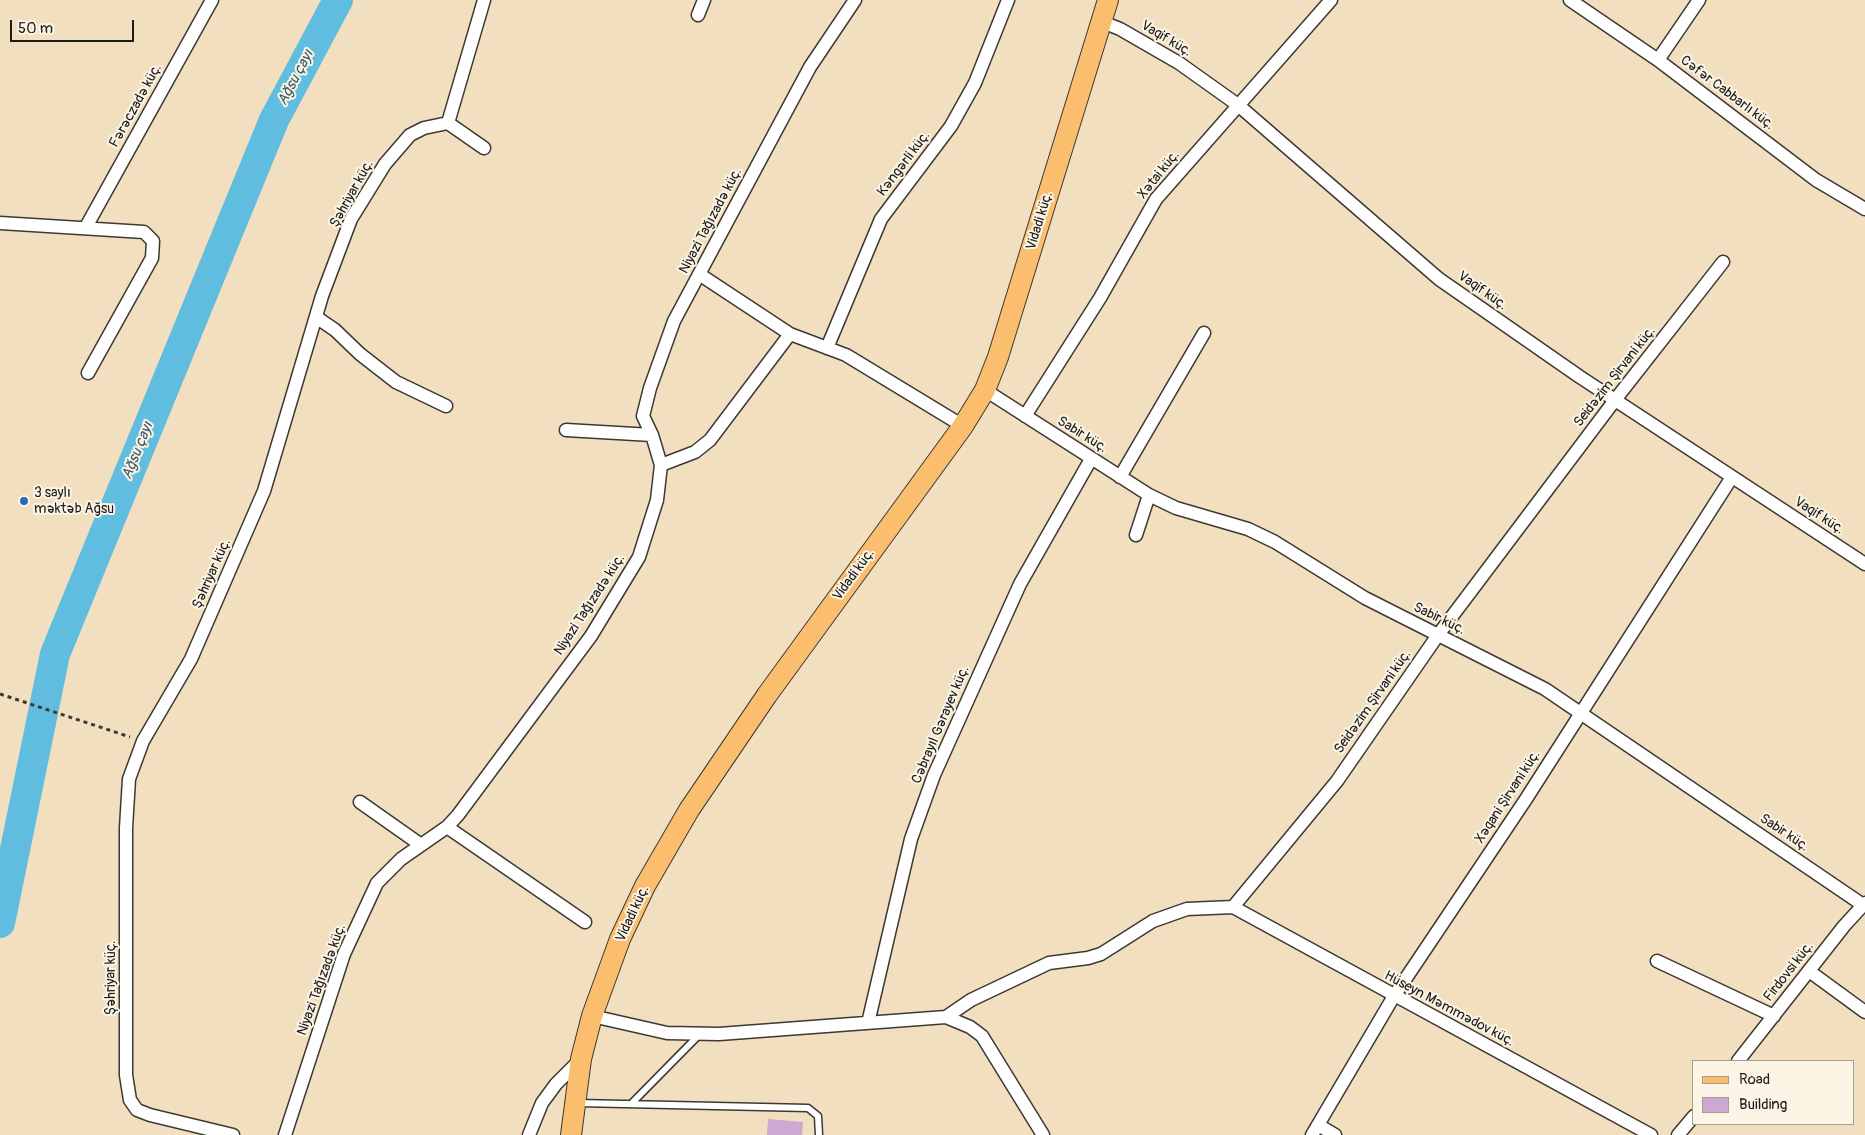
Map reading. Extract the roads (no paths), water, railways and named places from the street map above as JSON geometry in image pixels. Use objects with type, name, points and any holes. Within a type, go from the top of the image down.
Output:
[{"type":"main road","name":"Vidadi küç.","points":[[572,1135],[574,1103],[581,1059],[592,1016],[620,939],[636,904],[689,810],[767,695],[964,426],[985,390],[998,357],[1108,0]]},
{"type":"street","name":"Fərəczadə küç.","points":[[86,227],[212,0]]},
{"type":"street","points":[[484,0],[448,123],[484,148]]},
{"type":"street","points":[[698,15],[704,0]]},
{"type":"street","name":"Niyazi Tağızadə küç.","points":[[285,1135],[344,954],[377,883],[401,859],[448,827],[591,636],[639,557],[658,500],[660,465],[652,435],[643,416],[650,388],[674,321],[810,67],[855,0]]},
{"type":"street","name":"Kəngərli küç.","points":[[827,348],[881,219],[951,126],[975,83],[1008,0]]},
{"type":"street","name":"Xətai küç.","points":[[1025,416],[1100,298],[1156,198],[1332,0]]},
{"type":"street","name":"Cəfər Cabbarlı küç.","points":[[1570,0],[1658,60],[1816,180],[1865,209]]},
{"type":"street","points":[[1658,60],[1699,0]]},
{"type":"street","name":"Vaqif küç.","points":[[1100,21],[1120,29],[1179,63],[1238,105],[1439,279],[1615,400],[1865,564]]},
{"type":"street","name":"Şəhriyar küç.","points":[[233,1135],[150,1115],[137,1110],[130,1100],[126,1075],[126,828],[129,779],[143,741],[191,659],[264,491],[316,317],[351,219],[385,164],[410,135],[424,128],[448,123]]},
{"type":"street","points":[[0,223],[144,232],[153,241],[152,258],[88,373]]},
{"type":"street","name":"Seidəzim Şirvani küç.","points":[[1233,907],[1337,781],[1438,635],[1615,400],[1723,262]]},
{"type":"street","points":[[700,274],[790,334],[846,356],[964,426]]},
{"type":"street","points":[[316,317],[335,330],[360,354],[396,382],[446,406]]},
{"type":"street","points":[[1120,477],[1204,333]]},
{"type":"street","points":[[660,465],[695,452],[710,440],[790,334]]},
{"type":"street","name":"Sabir küç.","points":[[985,390],[1150,495],[1176,508],[1248,529],[1276,542],[1365,598],[1545,689],[1864,904]]},
{"type":"street","points":[[566,430],[652,435]]},
{"type":"street","name":"Cəbrayıl Gərayev küç.","points":[[868,1023],[912,839],[934,774],[1020,584],[1091,459]]},
{"type":"street","name":"Xəqani Şirvani küç.","points":[[1315,1130],[1394,996],[1732,478]]},
{"type":"street","points":[[1136,535],[1150,495]]},
{"type":"street","points":[[360,802],[421,845]]},
{"type":"street","points":[[448,827],[585,922]]},
{"type":"street","name":"Firdovsi küç.","points":[[1739,1060],[1864,904]]},
{"type":"street","points":[[946,1017],[972,1000],[1049,963],[1088,958],[1101,954],[1153,921],[1187,908],[1233,907]]},
{"type":"street","name":"Hüseyn Məmmədov küç.","points":[[1233,907],[1651,1135]]},
{"type":"street","points":[[1657,961],[1774,1016]]},
{"type":"street","points":[[1809,971],[1865,1012]]},
{"type":"street","points":[[592,1016],[668,1033],[700,1034],[946,1017],[970,1027],[982,1036],[1043,1135]]},
{"type":"street","points":[[529,1135],[542,1102],[556,1084],[581,1059]]},
{"type":"street","points":[[1678,1135],[1692,1118]]},
{"type":"street","points":[[1315,1130],[1336,1135]]},
{"type":"lane","points":[[631,1104],[700,1034]]},
{"type":"lane","points":[[574,1103],[808,1108],[818,1116],[819,1135]]},
{"type":"waterway","name":"Ağsu çayı","points":[[0,923],[55,654],[274,120],[338,0]]},
{"type":"place","name":"3 saylı məktəb Ağsu","points":[[24,501]]}]
